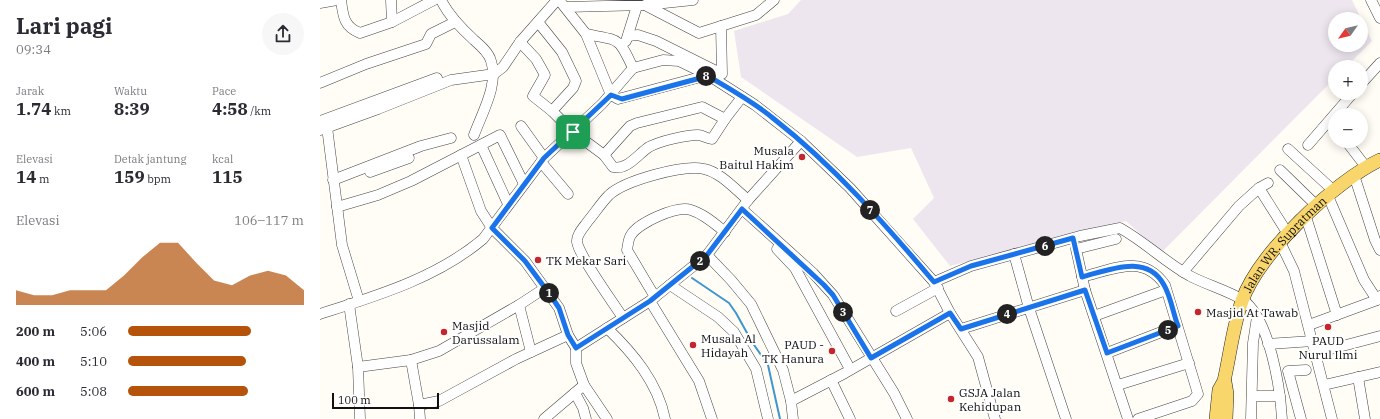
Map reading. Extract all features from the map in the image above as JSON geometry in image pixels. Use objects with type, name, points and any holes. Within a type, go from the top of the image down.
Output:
[{"type":"main road","name":"Jalan WR. Supratman","points":[[1214,419],[1242,300],[1264,260],[1284,238],[1331,193],[1354,175],[1380,160]]},
{"type":"main road","name":"Jalan WR. Supratman","points":[[1224,381],[1227,394],[1226,419]]},
{"type":"street","points":[[320,3],[337,0]]},
{"type":"street","points":[[341,0],[346,24],[354,31],[360,33],[392,22],[421,3],[434,0]]},
{"type":"street","points":[[391,0],[392,22]]},
{"type":"street","points":[[441,0],[455,22],[483,48],[491,60],[493,72],[492,86],[474,135]]},
{"type":"street","points":[[360,419],[354,302],[342,244],[327,124],[434,82],[450,78],[493,72],[502,67],[520,42],[538,22],[561,2],[617,3],[641,6],[693,0]]},
{"type":"street","points":[[641,6],[699,33],[756,15],[774,0]]},
{"type":"street","points":[[1371,0],[1380,18]]},
{"type":"street","points":[[561,2],[586,34],[611,95],[622,99],[708,76]]},
{"type":"street","points":[[623,46],[641,6]]},
{"type":"street","points":[[320,83],[366,64],[426,44],[431,34],[455,22]]},
{"type":"street","points":[[538,22],[562,52],[576,82],[552,111]]},
{"type":"street","points":[[628,36],[642,36],[668,47],[722,74],[721,26]]},
{"type":"street","points":[[586,34],[617,40],[623,46],[633,68]]},
{"type":"street","points":[[520,42],[536,59],[545,75],[533,96],[552,111],[573,132],[604,155],[613,167],[623,167],[645,150],[659,143],[698,135],[712,139],[742,97]]},
{"type":"street","points":[[663,60],[668,47]]},
{"type":"street","points":[[320,314],[406,284],[449,264],[471,249],[483,239],[492,228],[508,204],[543,160],[611,95],[633,68],[663,60],[679,61],[708,76],[773,117],[801,141],[850,188],[936,285],[950,313],[978,357],[995,419]]},
{"type":"street","points":[[1368,76],[1380,63]]},
{"type":"street","points":[[604,155],[630,126],[637,123],[702,107],[725,119]]},
{"type":"street","points":[[521,126],[543,160],[568,194]]},
{"type":"street","points":[[1308,145],[1328,128]]},
{"type":"street","points":[[337,207],[378,195],[411,181],[498,135],[502,136],[524,184]]},
{"type":"street","points":[[334,182],[415,149],[450,140]]},
{"type":"street","points":[[576,348],[652,299],[707,255],[748,200],[801,141]]},
{"type":"street","points":[[480,145],[508,204]]},
{"type":"street","points":[[1351,148],[1366,167]]},
{"type":"street","points":[[461,155],[481,211],[492,228],[525,261],[559,308],[568,335],[576,348],[576,363],[584,385],[607,419]]},
{"type":"street","points":[[1291,155],[1331,193],[1364,280],[1379,298],[1308,325]]},
{"type":"street","points":[[622,318],[584,258],[577,242],[580,233],[609,195],[618,188],[637,181],[675,170],[694,167],[712,172],[748,200]]},
{"type":"street","points":[[1280,170],[1317,206]]},
{"type":"street","points":[[1354,175],[1375,240],[1380,250]]},
{"type":"street","points":[[1184,272],[1239,206],[1259,188],[1268,183]]},
{"type":"street","points":[[1259,188],[1284,238],[1313,341],[1324,385],[1330,418]]},
{"type":"street","points":[[712,419],[699,381],[652,299],[627,250],[631,235],[639,227],[655,218],[685,209],[700,214],[724,232]]},
{"type":"street","points":[[741,211],[824,285],[833,295],[894,393],[907,419]]},
{"type":"street","points":[[741,211],[795,268],[850,370]]},
{"type":"street","points":[[1306,217],[1337,315]]},
{"type":"street","points":[[896,311],[936,285],[971,266],[1073,238],[1120,228],[1184,272],[1242,300],[1257,317],[1268,344],[1280,396],[1282,419]]},
{"type":"street","points":[[1073,238],[1085,290],[1118,385],[1128,419]]},
{"type":"street","points":[[1076,249],[1116,239]]},
{"type":"street","points":[[1014,254],[1029,308],[1066,419]]},
{"type":"street","points":[[707,255],[751,304],[783,370],[791,401],[793,419]]},
{"type":"street","points":[[1082,277],[1130,265],[1138,265],[1146,267],[1159,277],[1166,290],[1198,394],[1192,401],[1138,419]]},
{"type":"street","points":[[670,285],[718,317],[734,332],[756,369],[768,419]]},
{"type":"street","points":[[358,367],[411,360],[439,351],[519,306],[545,288]]},
{"type":"street","points":[[961,329],[1085,290]]},
{"type":"street","points":[[1094,316],[1166,290]]},
{"type":"street","points":[[519,306],[531,352]]},
{"type":"street","points":[[791,401],[850,370],[950,313]]},
{"type":"street","points":[[1251,419],[1253,343],[1257,317]]},
{"type":"street","points":[[1107,353],[1178,326]]},
{"type":"street","points":[[607,328],[625,345],[643,370],[662,406],[665,419]]},
{"type":"street","points":[[419,405],[439,401],[531,352],[568,335]]},
{"type":"street","points":[[1316,353],[1380,336]]},
{"type":"street","points":[[1268,344],[1313,341]]},
{"type":"street","points":[[411,360],[420,419]]},
{"type":"street","points":[[1118,385],[1189,363]]},
{"type":"street","points":[[1301,419],[1288,371],[1306,370]]},
{"type":"street","points":[[1324,385],[1380,372]]},
{"type":"street","points":[[1358,377],[1364,419]]},
{"type":"street","points":[[831,380],[850,419]]},
{"type":"street","points":[[544,419],[584,385]]},
{"type":"street","points":[[575,393],[583,408],[586,419]]},
{"type":"street","points":[[1252,396],[1280,396]]},
{"type":"shaded area","points":[[801,0],[1352,0],[1358,12],[1328,12],[1328,52],[1361,52],[1353,60],[1328,60],[1328,85],[1161,253],[1126,221],[950,266],[913,219],[934,198],[911,148],[857,157],[741,77],[734,31],[788,14]]},
{"type":"shaded area","points":[[1368,33],[1372,41],[1368,45]]},
{"type":"waterway","points":[[692,278],[729,303],[736,313],[752,342],[768,365],[780,419]]},
{"type":"place","name":"Musala Baitul Hakim","points":[[802,157]]},
{"type":"place","name":"TK Mekar Sari","points":[[538,260]]},
{"type":"place","name":"Masjid At Tawab","points":[[1198,312]]},
{"type":"place","name":"PAUD Nurul Ilmi","points":[[1328,327]]},
{"type":"place","name":"Masjid Darussalam","points":[[444,332]]},
{"type":"place","name":"Musala Al Hidayah","points":[[693,345]]},
{"type":"place","name":"PAUD - TK Hanura","points":[[832,351]]},
{"type":"place","name":"GSJA Jalan Kehidupan","points":[[951,399]]},
{"type":"route","points":[[708,76],[773,117],[801,141],[850,188],[934,282],[971,266],[1073,238],[1082,277],[1130,265],[1138,265],[1146,267],[1159,277],[1165,285],[1178,326],[1107,353],[1085,290],[961,329],[950,313],[871,358],[833,295],[813,273],[742,209],[707,255],[650,301],[576,348],[568,335],[559,308],[551,296],[525,261],[492,228],[511,200],[544,158],[573,132],[611,95],[622,99],[708,76]]}]
